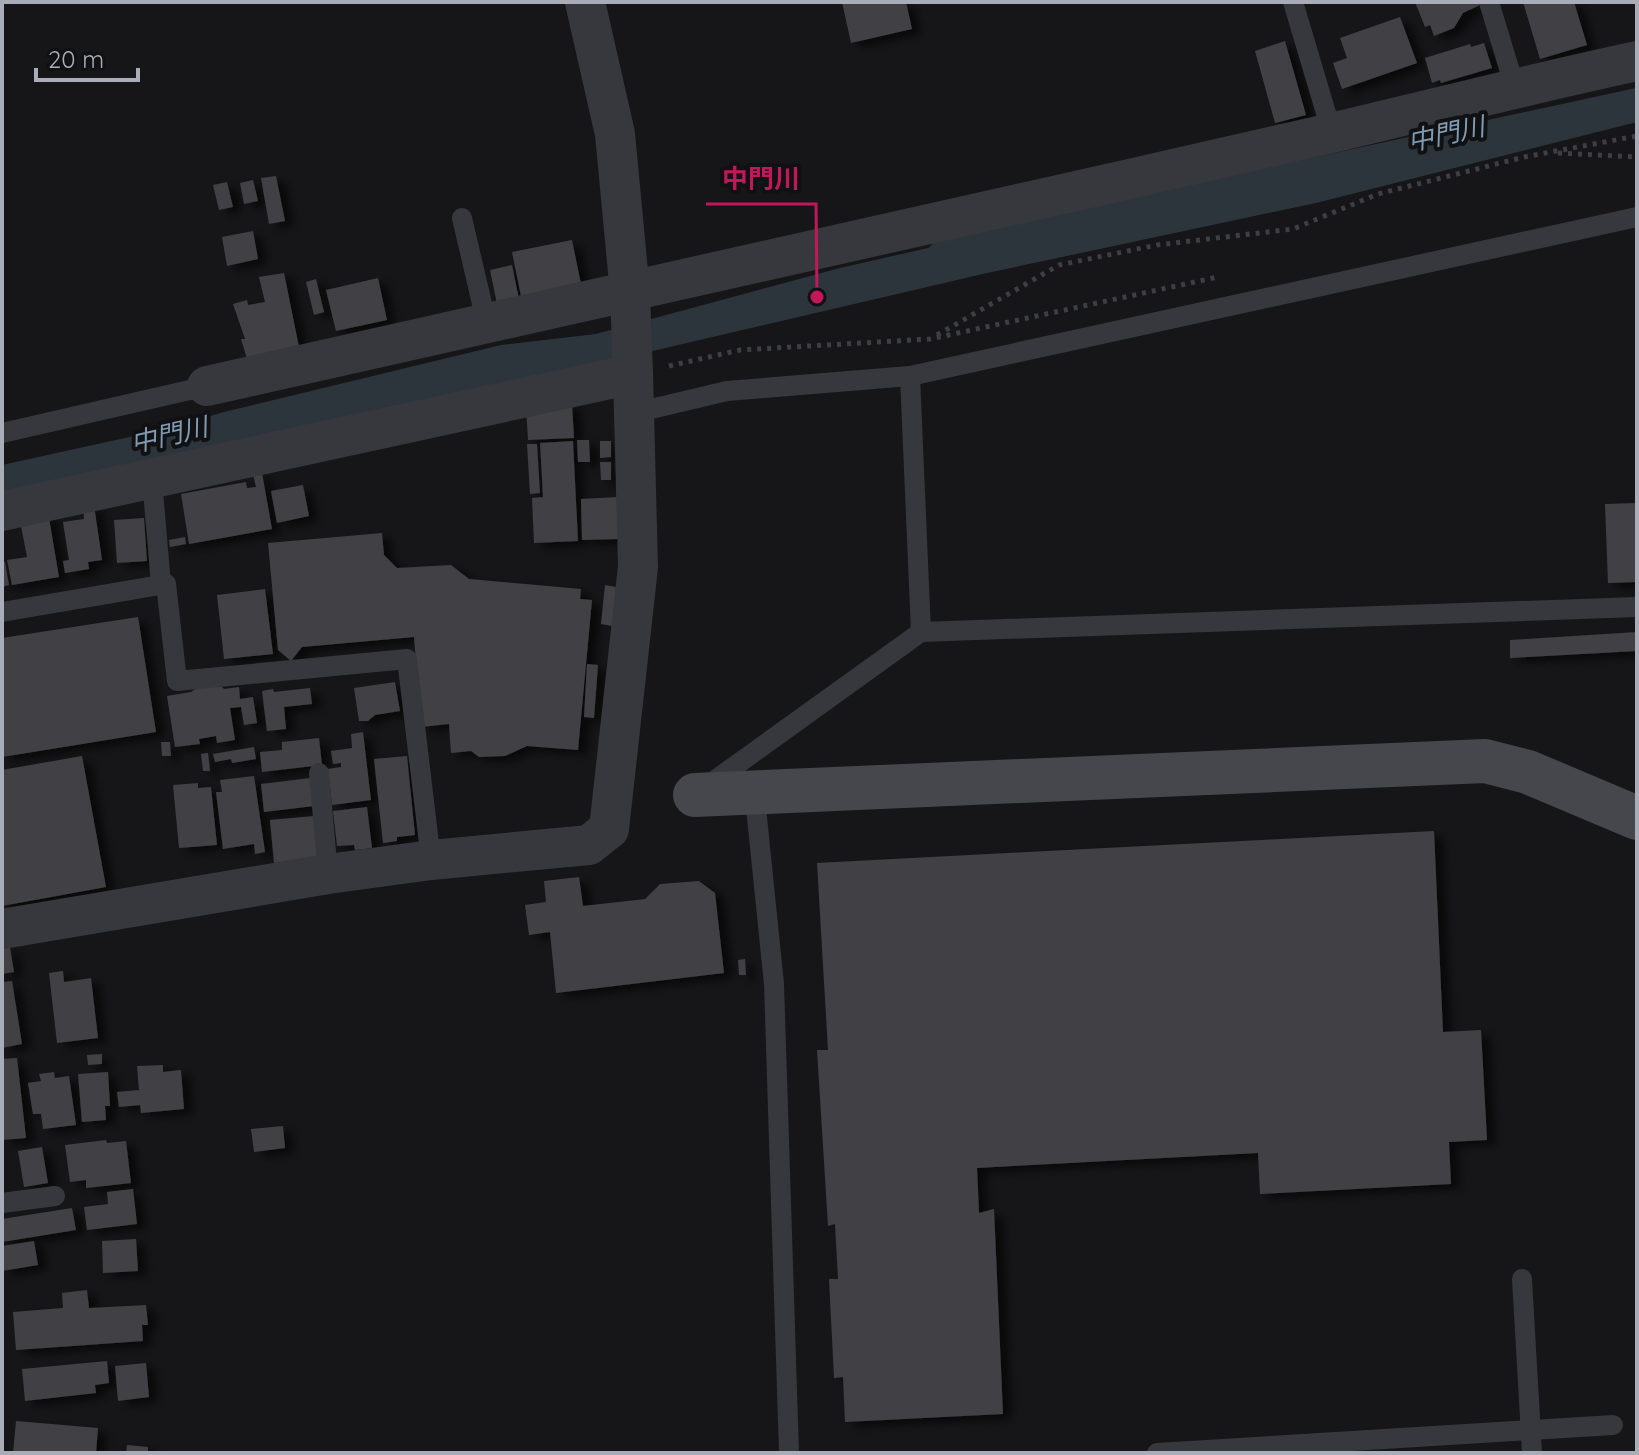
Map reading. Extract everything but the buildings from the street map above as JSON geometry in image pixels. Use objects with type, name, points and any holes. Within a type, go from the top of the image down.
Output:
[{"type":"street","points":[[2,929],[328,874],[431,860],[589,845],[609,829],[638,567],[633,393],[630,296],[615,134],[585,2]]},
{"type":"street","points":[[207,386],[630,296],[1637,61]]},
{"type":"street","points":[[2,511],[152,479],[633,393]]},
{"type":"street","points":[[695,795],[1485,761],[1528,772],[1637,818]]},
{"type":"street","points":[[695,795],[755,798]]},
{"type":"lane","points":[[1293,2],[1332,133]]},
{"type":"lane","points":[[1489,2],[1515,88]]},
{"type":"lane","points":[[633,393],[727,391],[910,376],[1637,217]]},
{"type":"lane","points":[[462,218],[487,325]]},
{"type":"lane","points":[[910,376],[921,632]]},
{"type":"lane","points":[[2,433],[207,386]]},
{"type":"lane","points":[[152,479],[161,585]]},
{"type":"lane","points":[[2,612],[166,584],[177,681],[407,659],[431,860]]},
{"type":"lane","points":[[695,795],[921,632],[1637,607]]},
{"type":"lane","points":[[319,773],[328,874]]},
{"type":"lane","points":[[755,798],[774,984],[789,1453]]},
{"type":"lane","points":[[2,1203],[55,1196]]},
{"type":"lane","points":[[1522,1279],[1532,1453]]},
{"type":"lane","points":[[1157,1453],[1613,1425]]},
{"type":"path","points":[[930,339],[1059,265],[1157,245],[1293,229],[1378,194],[1548,152],[1637,136]]},
{"type":"path","points":[[1548,152],[1637,157]]},
{"type":"path","points":[[633,393],[740,350],[930,339],[1222,277]]},
{"type":"water","points":[[1637,93],[1637,122],[1316,203],[987,273],[2,497],[2,465],[166,429],[501,345],[596,334],[840,268]]},
{"type":"waterway","name":"中門川","points":[[929,255],[940,243],[1637,93]]},
{"type":"place","name":"中門川","points":[[817,297]]}]
